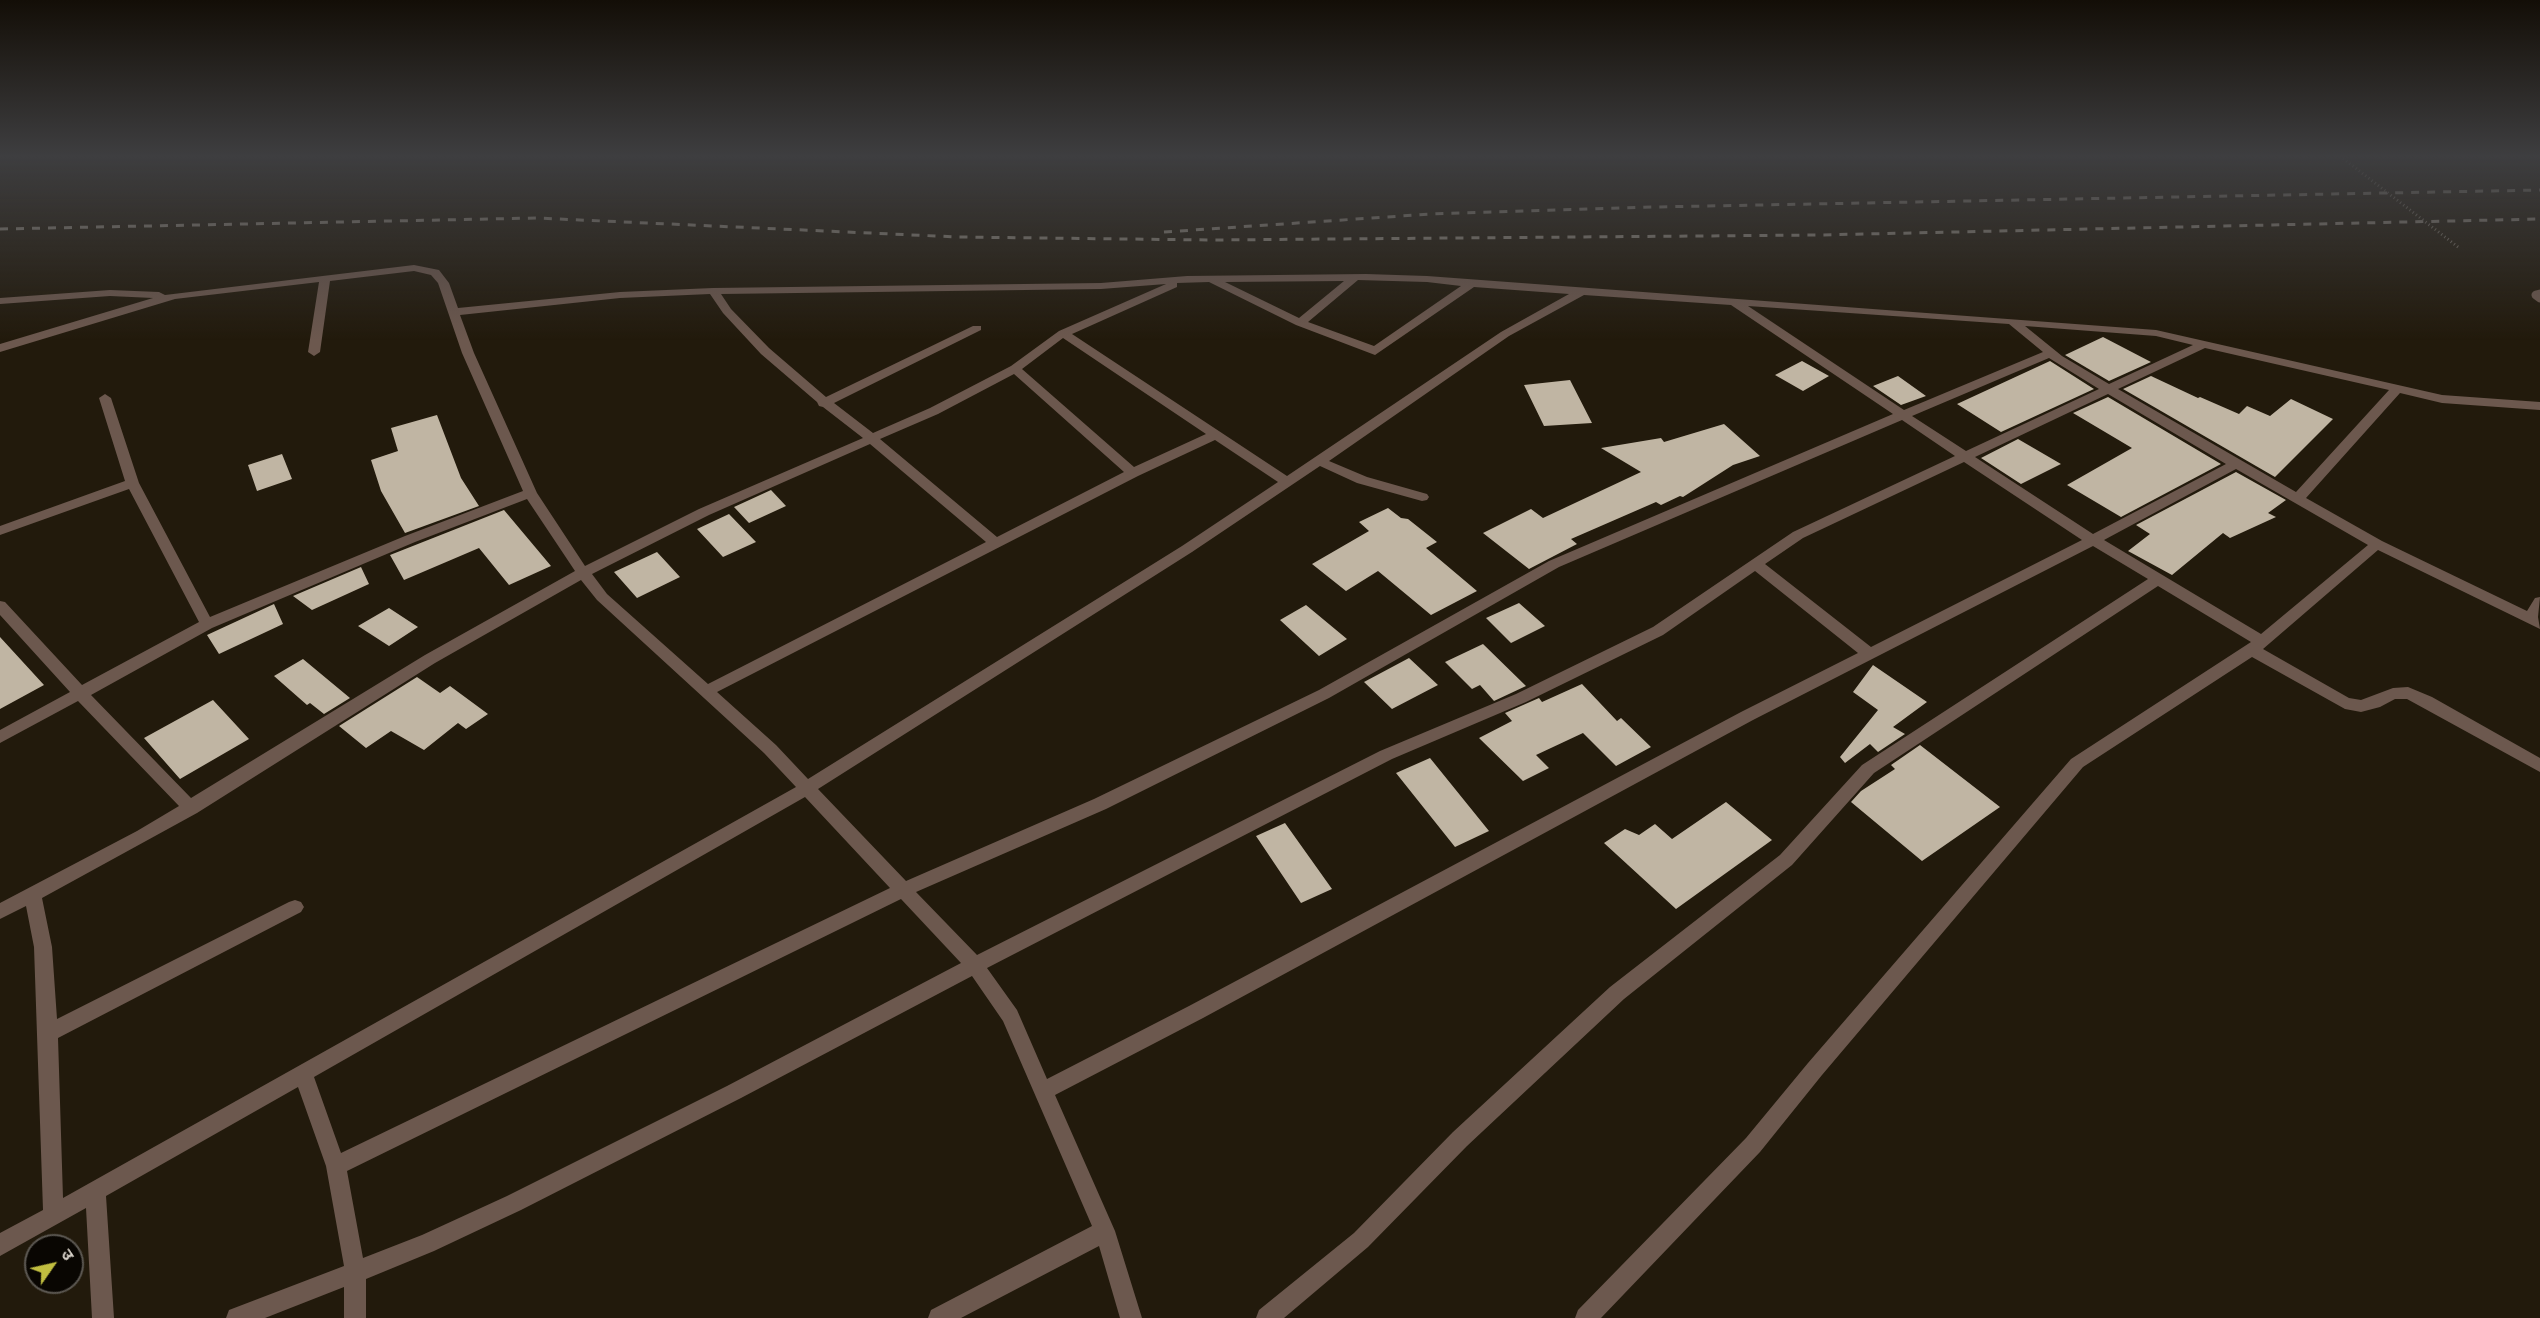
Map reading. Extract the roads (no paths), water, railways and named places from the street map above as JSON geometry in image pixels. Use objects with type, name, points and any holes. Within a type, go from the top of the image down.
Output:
[{"type":"street","points":[[0,348],[174,296],[414,268],[435,272],[443,282],[468,353],[531,493],[583,573],[602,597],[770,749],[975,966],[1010,1016],[1105,1231],[1131,1318]]},
{"type":"street","points":[[314,352],[325,278]]},
{"type":"street","points":[[1300,323],[1354,278]]},
{"type":"street","points":[[0,912],[191,808],[430,659],[583,573],[704,512],[934,411],[1015,369],[1063,333],[1187,279]]},
{"type":"street","points":[[455,312],[620,295],[713,291],[1101,286],[1187,279],[1427,279],[2156,333],[2442,399],[2540,406]]},
{"type":"street","points":[[1211,279],[1300,323],[1375,351],[1472,283]]},
{"type":"street","points":[[713,291],[727,311],[765,351],[823,403],[871,438],[996,543]]},
{"type":"street","points":[[0,1245],[807,788],[1288,483],[1505,334],[1581,292]]},
{"type":"street","points":[[0,301],[110,293],[174,296]]},
{"type":"street","points":[[1732,302],[1901,415],[2345,703],[2361,706],[2375,703],[2393,694],[2408,693],[2427,701],[2540,766]]},
{"type":"street","points":[[2012,321],[2051,353],[2108,389],[2377,544],[2535,621],[2540,603]]},
{"type":"street","points":[[823,403],[977,328]]},
{"type":"street","points":[[1063,333],[1288,483]]},
{"type":"street","points":[[237,1318],[355,1270],[427,1244],[514,1203],[734,1092],[1070,915],[1386,755],[1521,698],[1658,631],[1798,535],[2204,344]]},
{"type":"street","points":[[336,1166],[903,890],[1100,804],[1324,694],[1554,564],[2051,353]]},
{"type":"street","points":[[1015,369],[1133,473]]},
{"type":"street","points":[[2298,498],[2397,389]]},
{"type":"street","points":[[105,398],[132,483],[207,624]]},
{"type":"street","points":[[705,692],[1133,473],[1215,435]]},
{"type":"street","points":[[1319,461],[1362,480],[1422,497]]},
{"type":"street","points":[[1043,1091],[1207,1006],[1747,716],[2093,540],[2236,464]]},
{"type":"street","points":[[0,531],[132,483]]},
{"type":"street","points":[[0,737],[207,624],[410,539],[531,493]]},
{"type":"street","points":[[1586,1318],[1753,1145],[1815,1069],[2077,763],[2257,646],[2377,544]]},
{"type":"street","points":[[1755,564],[1870,654]]},
{"type":"street","points":[[1267,1318],[1361,1240],[1460,1139],[1617,993],[1786,860],[1868,769],[2157,580]]},
{"type":"street","points":[[3,614],[191,808]]},
{"type":"street","points":[[33,895],[43,947],[53,1215]]},
{"type":"street","points":[[48,1033],[295,907]]},
{"type":"street","points":[[303,1074],[336,1166],[355,1270],[356,1318]]},
{"type":"street","points":[[95,1192],[103,1318]]},
{"type":"street","points":[[939,1318],[1105,1231]]},
{"type":"railway","points":[[0,229],[536,218],[958,237],[1210,240],[1819,235],[2540,219]]},
{"type":"railway","points":[[1164,232],[1379,218]]}]
